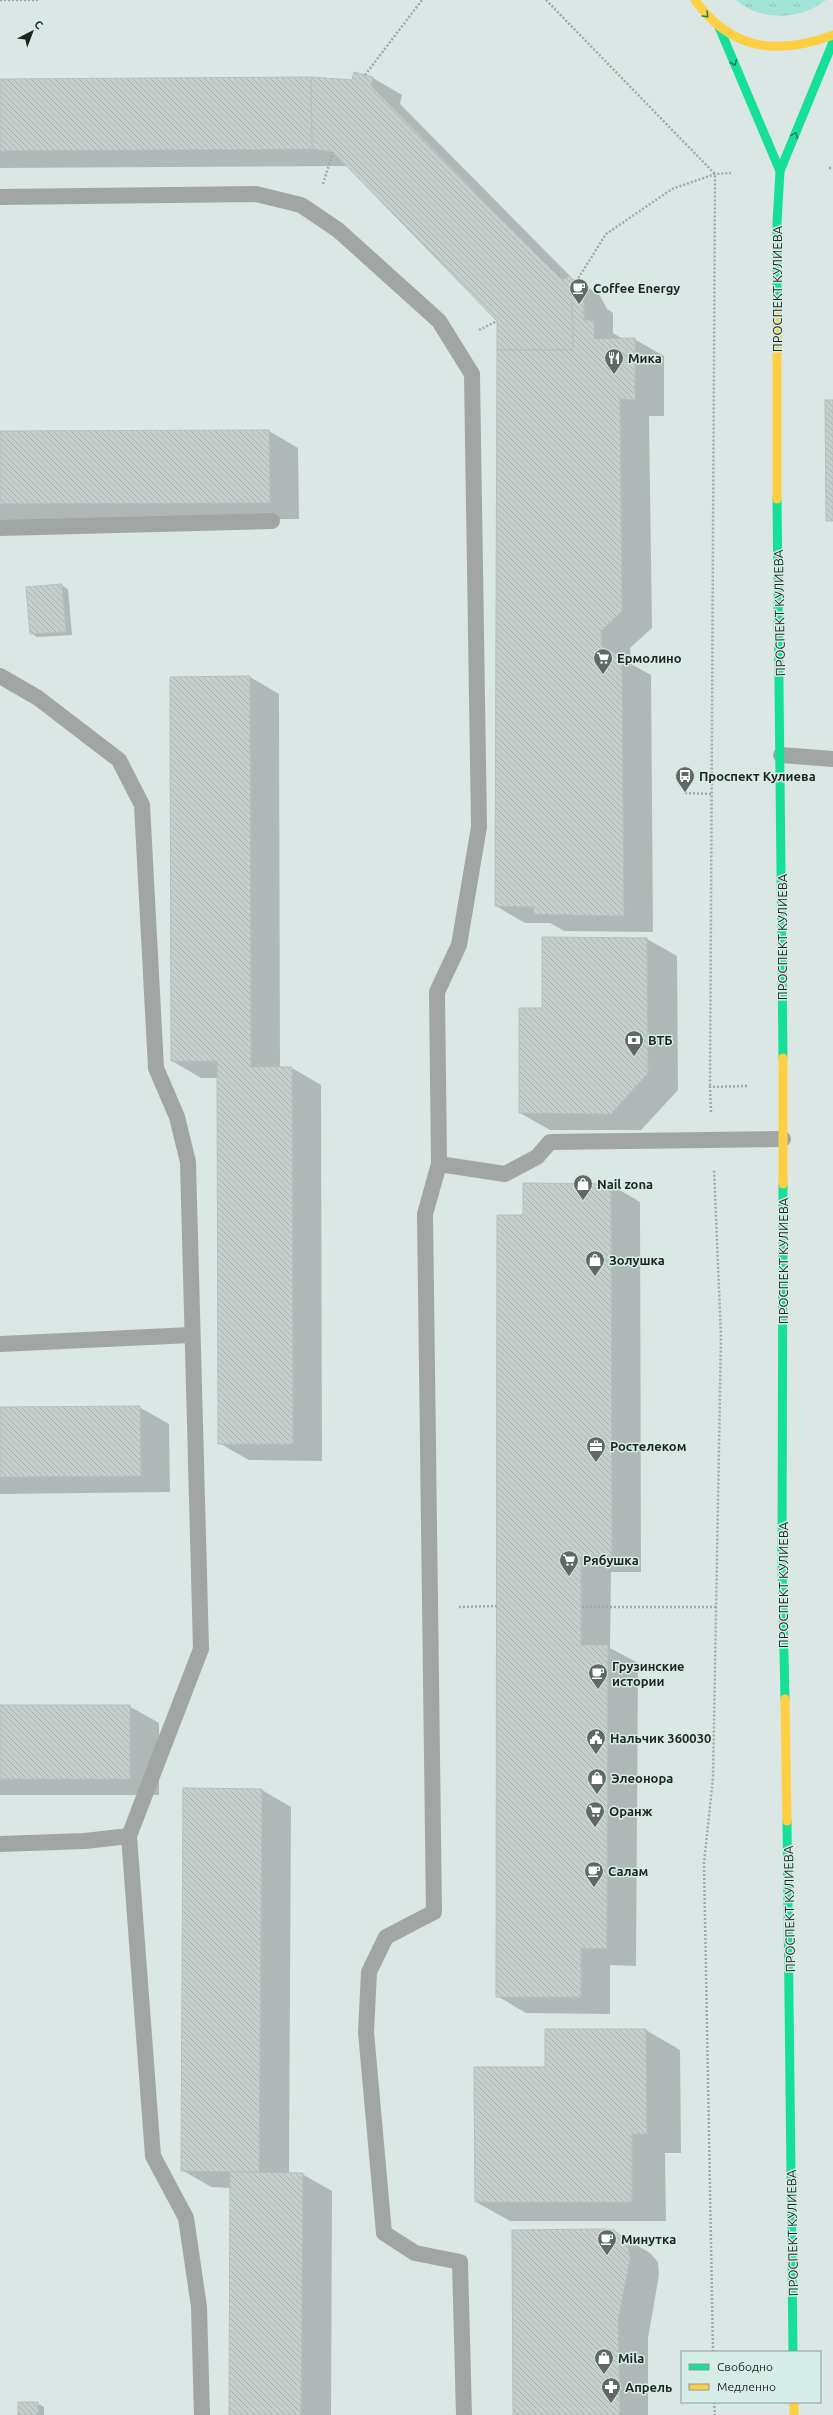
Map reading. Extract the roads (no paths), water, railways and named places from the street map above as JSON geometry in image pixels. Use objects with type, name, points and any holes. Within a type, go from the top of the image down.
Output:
[{"type":"main road","points":[[695,0],[700,8],[719,27],[740,40],[764,47],[790,49],[814,44],[833,35]]},
{"type":"main road","points":[[719,27],[780,171]]},
{"type":"main road","points":[[780,171],[833,42]]},
{"type":"main road","name":"ПРОСПЕКТ КУЛИЕВА","points":[[780,171],[777,223],[777,449],[781,755],[783,1139],[784,1423],[782,1566],[790,1964],[793,2351]]},
{"type":"main road","points":[[794,2403],[794,2415]]},
{"type":"lane","points":[[0,197],[256,194],[301,205],[338,230],[439,321],[472,374],[479,827],[459,945],[437,992],[439,1164],[425,1214],[434,1912],[386,1938],[369,1972],[366,2032],[384,2233],[415,2253],[460,2262],[464,2415]]},
{"type":"lane","points":[[0,528],[272,521]]},
{"type":"lane","points":[[0,676],[38,698],[119,760],[142,805],[156,1068],[177,1117],[188,1162],[201,1649],[129,1836],[153,2156],[186,2218],[199,2306],[202,2415]]},
{"type":"lane","points":[[781,755],[833,759]]},
{"type":"lane","points":[[439,1164],[505,1174],[536,1157],[550,1142],[783,1139]]},
{"type":"lane","points":[[0,1344],[192,1335]]},
{"type":"lane","points":[[0,1844],[85,1841],[129,1836]]},
{"type":"place","name":"Coffee Energy","points":[[579,305]]},
{"type":"place","name":"Мика","points":[[614,375]]},
{"type":"place","name":"Ермолино","points":[[603,675]]},
{"type":"place","name":"Проспект Кулиева","points":[[685,793]]},
{"type":"place","name":"ВТБ","points":[[634,1057]]},
{"type":"place","name":"Nail zona","points":[[583,1201]]},
{"type":"place","name":"Золушка","points":[[595,1277]]},
{"type":"place","name":"Ростелеком","points":[[596,1463]]},
{"type":"place","name":"Рябушка","points":[[569,1577]]},
{"type":"place","name":"Грузинские истории","points":[[598,1690]]},
{"type":"place","name":"Нальчик 360030","points":[[596,1755]]},
{"type":"place","name":"Элеонора","points":[[597,1795]]},
{"type":"place","name":"Оранж","points":[[595,1828]]},
{"type":"place","name":"Салам","points":[[594,1888]]},
{"type":"place","name":"Минутка","points":[[607,2256]]},
{"type":"place","name":"Mila","points":[[604,2375]]},
{"type":"place","name":"Апрель","points":[[611,2404]]}]
